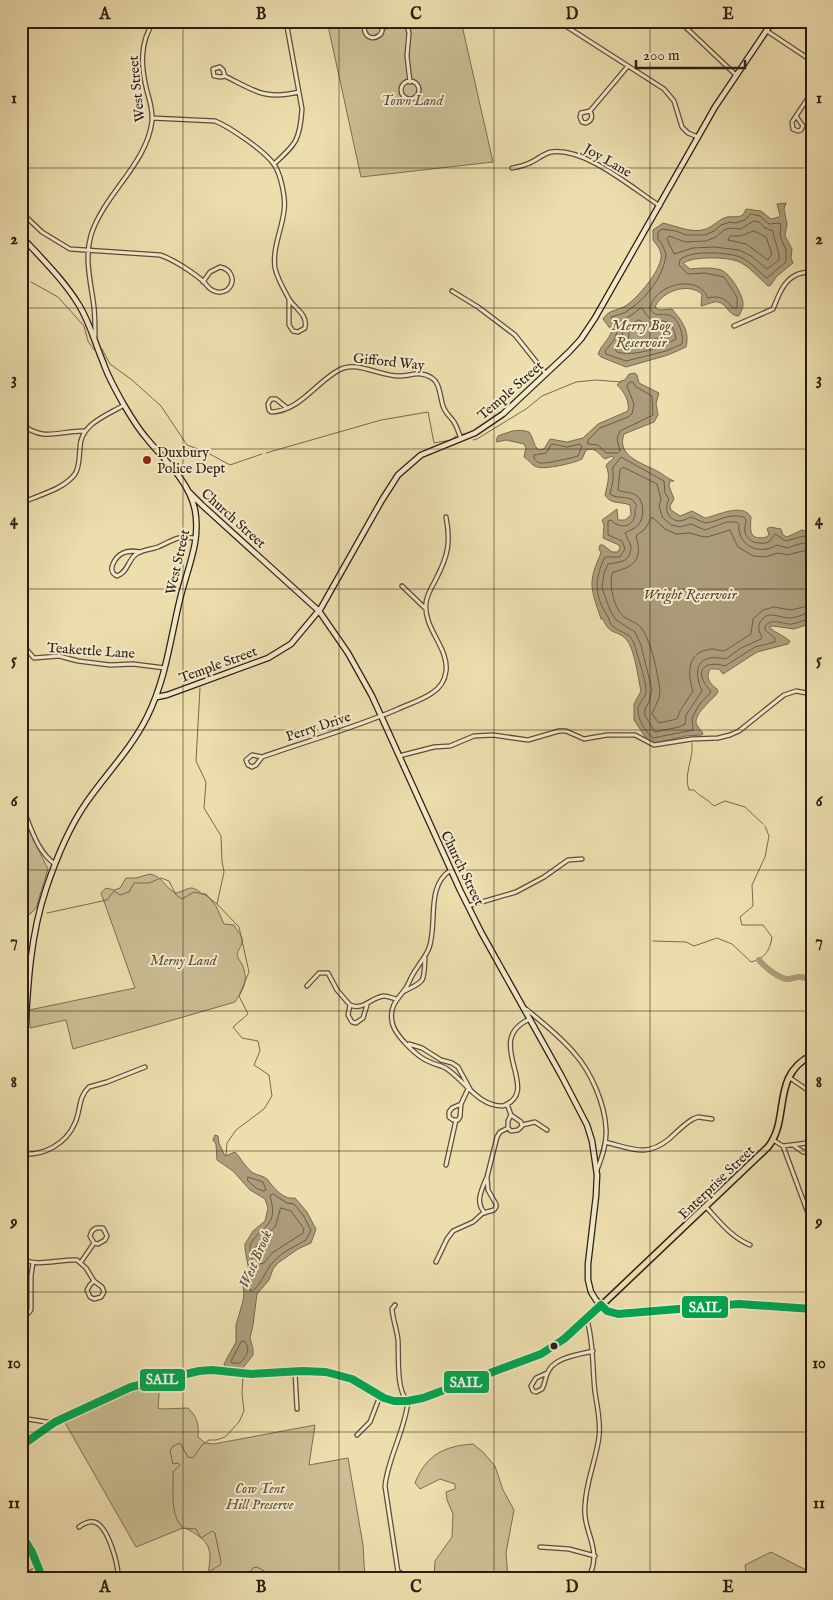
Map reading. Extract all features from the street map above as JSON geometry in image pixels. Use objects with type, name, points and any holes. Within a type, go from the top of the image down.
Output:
[{"type":"main road","name":"Temple Street","points":[[157,697],[167,695],[278,653],[294,641],[319,611],[398,475],[421,455],[462,440],[484,428],[503,414],[570,352],[588,330],[698,138],[736,75],[773,21]]},
{"type":"main road","points":[[21,236],[66,286],[80,306],[95,340]]},
{"type":"main road","name":"West Street","points":[[21,1091],[24,1016],[29,963],[42,904],[55,864],[75,820],[129,747],[157,697],[166,668],[180,598],[196,538],[196,519],[188,491],[177,474],[144,435],[124,405],[103,363],[95,340]]},
{"type":"main road","name":"Church Street","points":[[188,491],[319,611],[348,653],[381,716],[468,906],[583,1116],[592,1141],[597,1171],[587,1276],[591,1292],[601,1305]]},
{"type":"main road","points":[[196,519],[204,507]]},
{"type":"main road","name":"Enterprise Street","points":[[408,1401],[430,1396],[536,1356],[564,1339],[762,1153],[773,1140],[778,1129],[782,1097],[789,1078],[799,1063],[812,1055]]},
{"type":"main road","points":[[601,1305],[607,1311],[618,1314],[739,1304],[798,1306],[812,1309]]},
{"type":"main road","points":[[21,1446],[53,1423],[138,1385],[206,1370],[250,1374],[317,1371],[342,1376],[360,1383],[380,1396],[394,1401],[408,1401]]},
{"type":"main road","points":[[21,1534],[44,1579]]},
{"type":"street","name":"West Street","points":[[95,340],[94,309],[87,259],[88,250],[97,221],[146,143],[152,118],[152,108],[142,67],[144,43],[154,21]]},
{"type":"street","points":[[274,164],[296,142],[301,122],[302,109],[286,21]]},
{"type":"street","points":[[370,21],[366,25],[365,31],[370,37],[379,36],[382,28]]},
{"type":"street","points":[[377,21],[382,28]]},
{"type":"street","points":[[382,28],[405,21],[409,33],[407,56],[410,82]]},
{"type":"street","points":[[550,21],[552,24],[558,25],[561,22],[654,81],[674,101],[682,127],[688,133],[698,138]]},
{"type":"street","points":[[679,21],[736,75]]},
{"type":"street","points":[[767,31],[812,61]]},
{"type":"street","points":[[590,111],[628,66]]},
{"type":"street","points":[[225,76],[264,95],[286,95],[299,92]]},
{"type":"street","points":[[410,82],[416,84],[418,89],[415,97],[410,99],[404,97],[401,89],[404,84],[410,82]]},
{"type":"street","points":[[796,116],[802,126],[802,130],[793,129],[791,125],[792,120],[812,92]]},
{"type":"street","points":[[152,118],[215,121],[251,144],[274,164],[284,196],[284,210],[276,250],[275,266],[289,299],[306,321],[304,328],[298,332],[293,331],[289,325],[289,299]]},
{"type":"street","name":"Joy Lane","points":[[512,168],[528,164],[549,152],[562,151],[572,153],[584,157],[609,171],[660,206]]},
{"type":"street","points":[[21,212],[42,232],[70,249],[160,255],[171,259],[212,290],[222,292],[230,286],[232,277],[228,270],[220,266],[210,272],[203,282]]},
{"type":"street","points":[[734,326],[773,309],[781,290],[790,278],[798,273],[804,274],[812,270]]},
{"type":"street","points":[[452,291],[478,307],[515,335],[546,374]]},
{"type":"street","name":"Gifford Way","points":[[287,408],[299,402],[328,378],[344,368],[358,368],[398,376],[423,374],[436,381],[444,410],[456,426],[462,440]]},
{"type":"street","points":[[276,399],[287,408],[271,412],[268,404],[276,399]]},
{"type":"street","points":[[21,503],[60,486],[73,476],[78,468],[80,439],[86,428],[124,405]]},
{"type":"street","points":[[21,424],[34,433],[41,435],[84,431]]},
{"type":"street","points":[[426,609],[428,594],[441,570],[449,547],[446,517]]},
{"type":"street","points":[[140,552],[130,561],[122,574],[118,576],[114,574],[112,565],[120,555],[158,547],[173,539],[196,538]]},
{"type":"street","points":[[402,586],[426,609]]},
{"type":"street","name":"Perry Drive","points":[[262,757],[252,755],[246,759],[246,763],[253,766],[262,757],[381,716],[432,694],[440,686],[446,671],[445,660],[430,626],[426,609]]},
{"type":"street","name":"Teakettle Lane","points":[[21,643],[34,658],[59,656],[78,661],[110,665],[133,664],[166,668]]},
{"type":"street","points":[[398,756],[434,747],[450,746],[482,735],[528,740],[559,730],[584,739],[628,734],[638,736],[654,745],[692,739],[718,738],[739,731],[786,694],[796,691],[812,694]]},
{"type":"street","points":[[21,804],[41,850],[55,864]]},
{"type":"street","points":[[468,906],[516,892],[544,877],[568,860],[582,859]]},
{"type":"street","points":[[450,870],[442,877],[438,885],[431,941],[425,956],[396,999],[392,1009],[392,1022],[397,1035],[423,1058],[431,1063],[445,1067],[468,1089],[491,1105],[503,1106],[508,1104],[516,1093],[518,1084],[510,1047],[510,1036],[521,1023],[530,1019]]},
{"type":"street","points":[[402,992],[422,982],[425,956]]},
{"type":"street","points":[[307,986],[319,973],[328,973],[346,1002],[350,1005],[359,1007],[386,996],[396,999]]},
{"type":"street","points":[[350,1005],[348,1015],[352,1022],[356,1023],[363,1018],[367,1004]]},
{"type":"street","points":[[524,1008],[551,1029],[573,1051],[593,1083],[606,1122],[605,1142],[597,1171]]},
{"type":"street","points":[[406,1043],[422,1048],[441,1060],[452,1062],[458,1067],[472,1092]]},
{"type":"street","points":[[21,1154],[33,1154],[49,1150],[64,1139],[75,1123],[80,1101],[89,1087],[145,1068]]},
{"type":"street","points":[[789,1078],[812,1094]]},
{"type":"street","points":[[446,1165],[456,1120],[460,1117],[461,1104],[468,1089]]},
{"type":"street","points":[[456,1120],[449,1117],[449,1112],[452,1108],[461,1104]]},
{"type":"street","points":[[508,1104],[511,1115],[508,1128]]},
{"type":"street","points":[[511,1115],[522,1124]]},
{"type":"street","points":[[605,1142],[636,1150],[650,1150],[658,1147],[693,1119],[712,1119]]},
{"type":"street","points":[[522,1124],[535,1122],[547,1130]]},
{"type":"street","points":[[508,1128],[511,1131],[516,1131],[520,1129],[522,1124]]},
{"type":"street","points":[[485,1212],[480,1206],[480,1197],[497,1137],[500,1132],[508,1128]]},
{"type":"street","points":[[773,1140],[783,1146],[812,1224]]},
{"type":"street","points":[[783,1146],[793,1144],[807,1143],[812,1148],[807,1152],[803,1152],[793,1144]]},
{"type":"street","points":[[436,1262],[449,1235],[485,1212],[494,1210],[496,1204],[488,1190],[487,1176]]},
{"type":"street","points":[[706,1207],[726,1230],[738,1240],[750,1246]]},
{"type":"street","points":[[96,1228],[103,1228],[107,1236],[105,1240],[98,1244],[94,1243],[90,1236],[92,1231],[96,1228]]},
{"type":"street","points":[[81,1262],[94,1243]]},
{"type":"street","points":[[21,1258],[33,1263],[70,1260],[81,1262],[94,1281],[101,1285],[104,1292],[101,1297],[94,1299],[90,1297],[87,1290],[88,1286],[94,1281]]},
{"type":"street","points":[[21,1321],[31,1310],[33,1263]]},
{"type":"street","points":[[395,1305],[392,1309],[398,1342],[402,1393],[408,1401],[407,1413],[390,1464],[385,1486],[399,1579]]},
{"type":"street","points":[[586,1319],[592,1338],[595,1393],[600,1429],[584,1510],[595,1556],[588,1579]]},
{"type":"street","points":[[547,1373],[533,1381],[531,1386],[533,1392],[542,1389],[547,1373],[560,1360],[593,1350]]},
{"type":"street","points":[[296,1372],[297,1409]]},
{"type":"street","points":[[357,1435],[370,1422],[380,1396]]},
{"type":"street","points":[[21,1418],[53,1423]]},
{"type":"street","points":[[79,1527],[88,1522],[96,1522],[101,1526],[114,1552],[118,1568],[118,1579]]},
{"type":"street","points":[[540,1547],[569,1548],[595,1556]]},
{"type":"street","points":[[21,1579],[39,1566]]},
{"type":"street","points":[[398,1572],[411,1579]]},
{"type":"green space","name":"Town Land","points":[[327,21],[461,21],[493,162],[361,177]]},
{"type":"green space","points":[[21,811],[48,869],[36,908],[21,923]]},
{"type":"green space","name":"Merny Land","points":[[150,874],[155,875],[176,893],[192,888],[202,894],[206,894],[216,906],[224,924],[234,925],[240,933],[242,940],[238,951],[238,958],[244,970],[245,980],[241,993],[235,1002],[73,1049],[66,1020],[30,1028],[29,1010],[135,988],[101,893],[106,888],[114,890],[120,888],[126,878],[136,878]]},
{"type":"green space","name":"Cow Tent Hill Preserve","points":[[160,1382],[158,1408],[188,1408],[197,1421],[198,1437],[205,1443],[214,1444],[315,1425],[309,1465],[348,1458],[363,1545],[365,1579],[207,1579],[210,1554],[207,1544],[193,1532],[183,1528],[136,1547],[64,1421],[129,1392]]},
{"type":"green space","points":[[473,1444],[495,1466],[503,1490],[514,1510],[506,1553],[508,1579],[488,1579],[487,1577],[476,1575],[475,1579],[434,1579],[435,1561],[452,1537],[453,1514],[446,1492],[455,1489],[455,1484],[440,1479],[420,1489],[415,1483],[425,1465],[437,1454],[453,1447]]},
{"type":"green space","points":[[771,1552],[812,1573],[812,1579],[747,1579],[745,1565]]},
{"type":"water","name":"Merry Bog Reservoir","points":[[786,203],[784,209],[787,224],[785,236],[792,249],[791,258],[793,263],[776,277],[771,285],[768,286],[745,265],[737,261],[702,258],[683,263],[690,269],[706,268],[725,272],[739,291],[743,301],[743,308],[739,316],[732,314],[724,305],[718,302],[701,306],[702,294],[696,290],[676,290],[658,301],[655,307],[659,310],[672,309],[676,313],[686,331],[686,347],[668,355],[626,367],[598,354],[612,331],[603,319],[605,316],[632,301],[649,282],[658,267],[661,254],[653,240],[653,230],[663,223],[695,231],[701,230],[709,228],[724,218],[743,215],[746,209],[761,211],[771,219],[780,215],[777,204]]},
{"type":"water","name":"Wright Reservoir","points":[[635,373],[639,383],[659,393],[656,403],[658,415],[654,422],[624,434],[624,448],[638,462],[674,481],[670,481],[669,486],[674,499],[670,506],[671,510],[680,516],[692,511],[705,518],[729,511],[742,511],[751,517],[751,531],[757,538],[767,537],[769,534],[767,529],[770,527],[781,529],[783,535],[787,537],[802,530],[812,533],[812,623],[794,629],[769,627],[790,641],[788,644],[757,652],[723,674],[719,669],[710,669],[709,680],[718,692],[701,710],[696,719],[698,727],[703,733],[702,735],[686,736],[655,743],[648,741],[634,720],[634,704],[641,691],[632,650],[626,639],[608,628],[603,619],[601,619],[593,593],[592,579],[601,553],[600,545],[603,545],[612,552],[618,552],[620,548],[619,545],[603,538],[604,525],[602,520],[617,509],[618,520],[625,520],[631,515],[630,505],[613,502],[605,495],[608,484],[606,466],[614,458],[612,456],[605,459],[595,450],[590,449],[586,450],[582,459],[578,461],[560,466],[541,468],[524,457],[526,448],[524,444],[506,440],[496,441],[498,436],[506,433],[517,430],[525,431],[529,432],[539,450],[544,449],[550,439],[567,442],[583,438],[598,424],[628,411],[626,397],[617,385],[625,380],[629,374]]},
{"type":"water","points":[[215,1135],[218,1136],[225,1156],[235,1152],[253,1173],[266,1178],[283,1195],[295,1198],[307,1212],[316,1229],[311,1243],[298,1249],[278,1263],[273,1269],[269,1280],[257,1294],[250,1338],[253,1355],[242,1369],[225,1367],[224,1364],[236,1342],[236,1325],[244,1292],[242,1281],[249,1271],[245,1244],[253,1231],[265,1221],[268,1208],[265,1199],[250,1190],[233,1171],[217,1160],[216,1144],[213,1140]]},
{"type":"waterway","points":[[21,273],[27,278]]},
{"type":"waterway","points":[[31,282],[58,297],[84,326],[88,341],[94,350]]},
{"type":"waterway","points":[[102,349],[110,364],[132,380],[161,406],[187,445],[206,452],[230,465],[262,454]]},
{"type":"waterway","points":[[473,440],[526,409],[542,396],[576,382],[596,380],[621,382]]},
{"type":"waterway","points":[[266,453],[381,420],[428,412],[434,443],[451,440],[456,436]]},
{"type":"waterway","points":[[200,688],[196,761],[206,782],[204,808],[221,836],[224,872],[217,904]]},
{"type":"waterway","points":[[692,743],[692,755],[687,778],[689,790],[694,790],[714,806],[725,801],[745,807],[763,824]]},
{"type":"waterway","points":[[653,941],[686,942],[694,946],[717,938],[732,944],[751,962],[766,954],[772,937],[763,925],[742,925],[740,917],[753,906],[752,885],[765,857],[769,836],[765,826]]},
{"type":"waterway","name":"West Brook","points":[[47,913],[107,900],[114,891],[120,895],[129,892],[134,883],[149,883],[161,878],[169,881],[176,895],[182,899],[194,892],[204,894],[217,904],[239,927],[249,972],[239,996],[248,1014],[233,1027],[242,1038],[258,1041],[260,1051],[254,1065],[269,1075],[272,1096],[264,1109],[236,1130],[227,1143],[226,1155]]},
{"type":"waterway","name":"West Brook","points":[[21,922],[31,913]]},
{"type":"waterway","points":[[759,960],[785,979],[805,978],[812,974]]},
{"type":"waterway","points":[[210,1579],[210,1571],[220,1565],[221,1562],[215,1533],[212,1531],[201,1538],[196,1529],[183,1528],[179,1522],[174,1509],[173,1472],[180,1465],[178,1463],[173,1464],[170,1451],[173,1446],[180,1443],[188,1457],[193,1458],[202,1445],[209,1440],[225,1437],[239,1422],[244,1411],[243,1377]]},
{"type":"waterway","points":[[248,1579],[253,1568],[257,1567],[271,1575],[272,1579]]},
{"type":"transit line","name":"SAIL","points":[[601,1305],[607,1311],[618,1314],[739,1304],[812,1309]]},
{"type":"transit line","name":"SAIL","points":[[21,1446],[55,1422],[131,1387],[199,1371],[212,1370],[251,1374],[302,1371],[326,1372],[352,1379],[384,1398],[394,1401],[423,1398],[541,1354],[564,1339],[601,1305]]},
{"type":"transit line","name":"SAIL","points":[[21,1534],[32,1552],[43,1579]]},
{"type":"place","name":"Duxbury Police Dept","points":[[147,460]]}]
